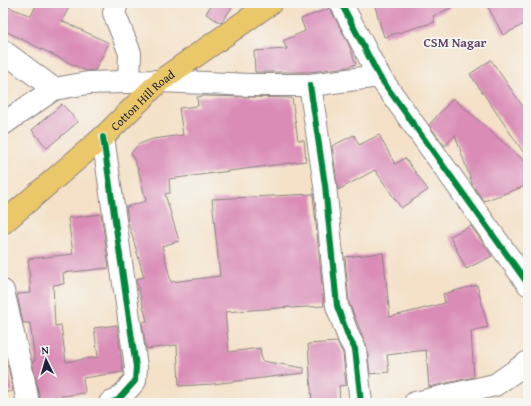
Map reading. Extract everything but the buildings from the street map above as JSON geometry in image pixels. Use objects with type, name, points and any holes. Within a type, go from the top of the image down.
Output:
[{"type":"main road","name":"Cotton Hill Road","points":[[3,223],[103,137],[160,81],[271,3]]},
{"type":"street","points":[[117,3],[114,13],[130,52],[129,82]]},
{"type":"street","points":[[341,3],[379,76],[528,284]]},
{"type":"street","points":[[3,51],[54,89]]},
{"type":"street","points":[[3,124],[54,89],[88,83],[160,81],[250,85],[310,85],[379,76]]},
{"type":"street","points":[[310,85],[325,185],[337,306],[349,338],[355,349],[361,403]]},
{"type":"street","points":[[103,137],[136,368],[135,381],[118,400],[110,403]]},
{"type":"street","points":[[3,291],[28,403]]},
{"type":"street","points":[[415,403],[495,385],[528,362]]},
{"type":"cycle path","points":[[341,3],[379,76],[528,284]]},
{"type":"cycle path","points":[[310,85],[325,185],[337,306],[349,338],[355,349],[361,403]]},
{"type":"cycle path","points":[[103,137],[136,367],[135,381],[118,400],[110,403]]},
{"type":"district","name":"CSM Nagar","points":[[455,42]]}]
